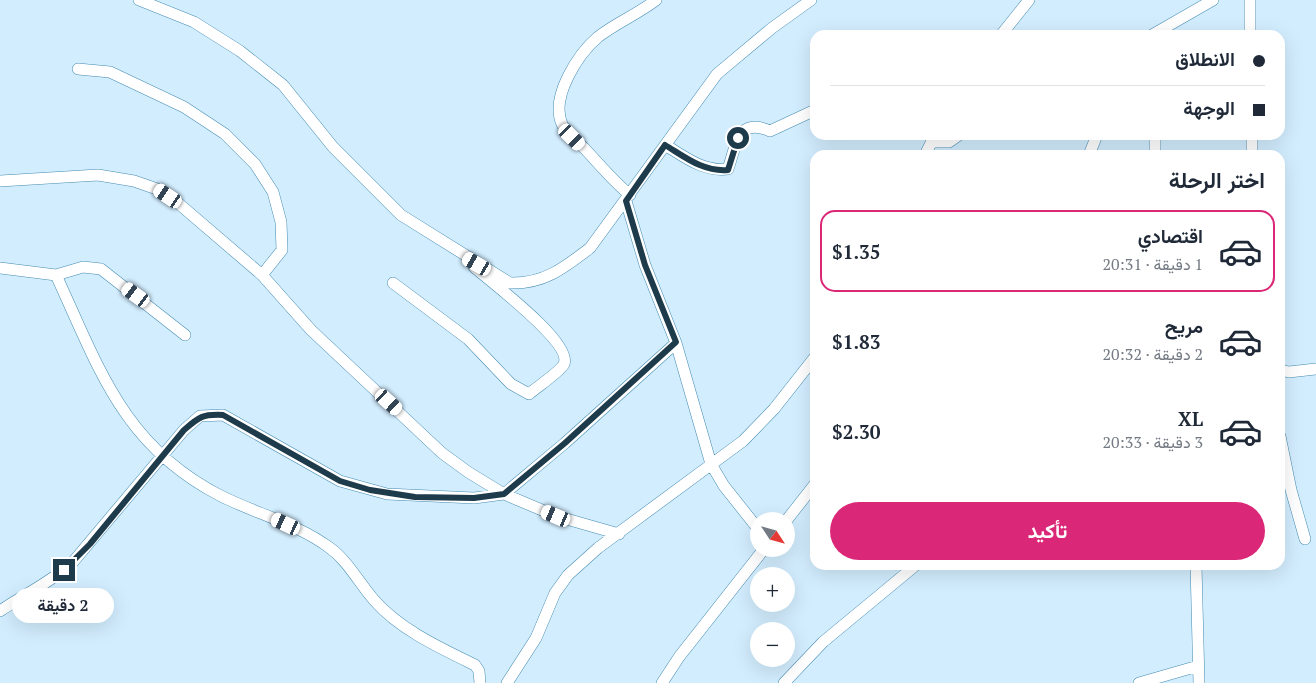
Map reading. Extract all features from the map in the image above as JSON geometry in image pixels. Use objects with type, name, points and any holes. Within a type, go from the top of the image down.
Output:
[{"type":"street","points":[[139,0],[194,22],[240,51],[283,85],[333,147],[401,215],[460,254],[510,283],[529,283],[564,268],[590,248],[717,74],[772,28],[811,0]]},
{"type":"street","points":[[656,0],[610,29],[586,49],[571,73],[559,105],[559,114],[565,130],[628,198],[645,265],[676,342],[711,464],[724,486],[750,519]]},
{"type":"street","points":[[1006,30],[1029,0]]},
{"type":"street","points":[[1161,30],[1213,0]]},
{"type":"street","points":[[1250,0],[1250,30]]},
{"type":"street","points":[[78,69],[110,72],[184,107],[225,134],[255,164],[273,192],[281,222],[282,250],[262,275]]},
{"type":"street","points":[[665,145],[705,168],[715,171],[728,170],[738,138],[749,127],[754,126],[770,131],[810,112]]},
{"type":"street","points":[[0,181],[98,175],[134,181],[157,189],[178,203],[262,275],[311,330],[442,452],[468,472],[504,494],[556,516],[618,534]]},
{"type":"street","points":[[393,283],[468,339],[511,384],[529,394],[564,366],[566,358],[560,345],[540,324],[460,254]]},
{"type":"street","points":[[0,268],[56,275],[83,267],[101,269],[185,335]]},
{"type":"street","points":[[56,275],[108,386],[130,422],[161,456],[221,496],[314,537],[329,547],[339,555],[375,601],[388,612],[436,645],[475,665],[480,683]]},
{"type":"street","points":[[0,611],[50,581],[72,562],[161,456],[184,430],[200,416],[223,415],[340,481],[370,490],[415,497],[474,498],[504,494],[565,443],[676,342]]},
{"type":"street","points":[[507,683],[536,638],[555,593],[580,562],[743,441],[774,409],[810,363]]},
{"type":"street","points":[[1285,371],[1316,369]]},
{"type":"street","points":[[1285,461],[1305,539]]},
{"type":"street","points":[[793,512],[810,490]]},
{"type":"street","points":[[662,683],[679,657],[757,558]]},
{"type":"street","points":[[784,683],[823,642],[910,570]]},
{"type":"street","points":[[1196,570],[1199,683]]},
{"type":"street","points":[[1139,683],[1198,666]]},
{"type":"route","points":[[64,570],[90,544],[184,430],[200,416],[209,414],[223,415],[340,481],[370,490],[415,497],[474,498],[504,494],[565,443],[676,342],[645,265],[626,201],[665,145],[705,168],[715,171],[728,170],[738,138]]}]
